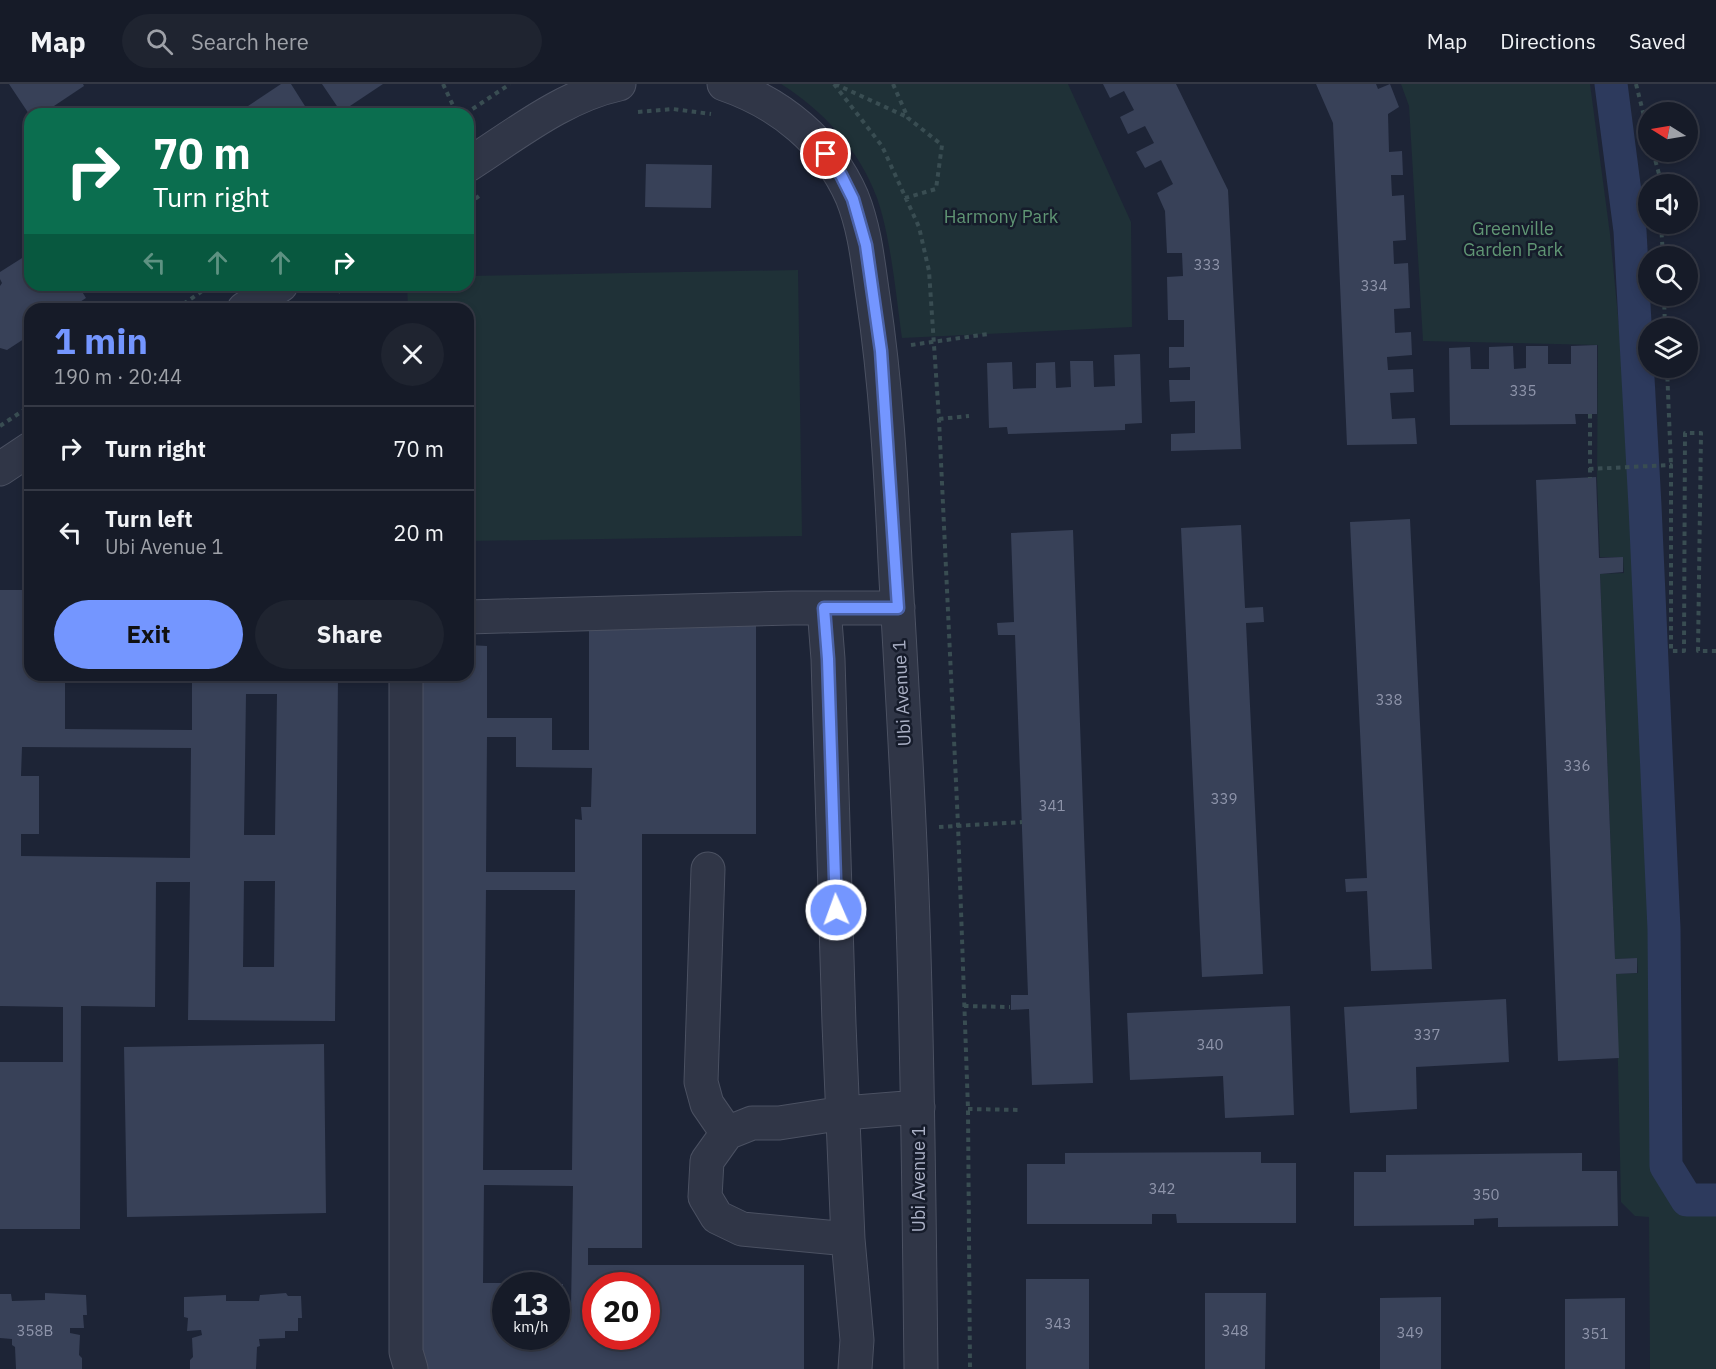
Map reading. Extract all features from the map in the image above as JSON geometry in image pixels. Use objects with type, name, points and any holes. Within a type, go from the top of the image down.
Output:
[{"type":"street","name":"Ubi Avenue 1","points":[[724,84],[771,104],[790,118],[821,149],[841,175],[853,199],[864,235],[881,351],[898,608],[909,830],[918,1107],[921,1369]]},
{"type":"street","points":[[474,161],[571,101],[626,98]]},
{"type":"street","points":[[253,303],[272,291]]},
{"type":"street","points":[[0,469],[24,453]]},
{"type":"street","points":[[824,608],[828,659],[848,1239],[856,1340],[855,1369]]},
{"type":"street","points":[[474,616],[898,608]]},
{"type":"street","points":[[406,681],[406,1352],[411,1369]]},
{"type":"street","points":[[708,869],[701,1082],[706,1104],[727,1133]]},
{"type":"street","points":[[848,1239],[742,1229],[717,1217],[705,1197],[707,1161],[727,1133],[752,1123],[779,1123],[844,1113],[918,1107]]},
{"type":"path","points":[[443,84],[454,108]]},
{"type":"path","points":[[474,108],[510,84]]},
{"type":"path","points":[[834,84],[908,118],[942,145],[936,189],[905,198]]},
{"type":"path","points":[[834,84],[882,146],[919,227],[929,271],[939,419],[958,825],[968,1109],[970,1369]]},
{"type":"path","points":[[893,84],[908,118]]},
{"type":"path","points":[[1636,84],[1640,102]]},
{"type":"path","points":[[626,98],[716,116]]},
{"type":"path","points":[[474,200],[487,191]]},
{"type":"path","points":[[185,303],[202,291]]},
{"type":"path","points":[[881,351],[988,334]]},
{"type":"path","points":[[1667,378],[1671,465],[1671,651],[1684,651],[1685,433],[1701,433],[1698,651],[1716,651]]},
{"type":"path","points":[[0,426],[24,410]]},
{"type":"path","points":[[1590,414],[1590,478]]},
{"type":"path","points":[[939,419],[969,416]]},
{"type":"path","points":[[1589,469],[1671,465]]},
{"type":"path","points":[[909,830],[1022,822]]},
{"type":"path","points":[[964,1006],[1010,1007]]},
{"type":"path","points":[[968,1109],[1021,1110]]},
{"type":"green space","name":"Harmony Park","points":[[781,84],[1068,84],[1131,222],[1132,327],[902,338],[886,231],[870,181],[861,164],[838,133],[811,106]]},
{"type":"green space","name":"Greenville Garden Park","points":[[1401,84],[1590,84],[1610,234],[1620,337],[1651,897],[1654,1171],[1679,1212],[1716,1212],[1716,1369],[1650,1369],[1649,1217],[1635,1216],[1621,1202],[1616,974],[1638,973],[1637,958],[1615,959],[1600,574],[1624,573],[1623,557],[1600,557],[1597,478],[1598,345],[1423,341],[1409,106]]},
{"type":"green space","points":[[798,270],[802,536],[474,541],[474,303],[408,303],[407,291],[474,291],[474,276]]},
{"type":"building","points":[[9,84],[83,84],[84,86],[51,108],[25,108]]},
{"type":"building","points":[[281,84],[291,84],[306,108],[245,108]]},
{"type":"building","points":[[322,84],[383,84],[347,108],[338,108]]},
{"type":"building","points":[[1103,84],[1176,84],[1228,190],[1241,449],[1171,451],[1171,434],[1195,433],[1195,401],[1170,402],[1169,380],[1190,380],[1190,367],[1169,368],[1169,347],[1184,347],[1184,320],[1168,320],[1167,277],[1183,276],[1182,253],[1167,253],[1165,211],[1157,193],[1173,184],[1161,160],[1145,168],[1136,152],[1154,143],[1145,126],[1128,134],[1120,117],[1134,110],[1124,91],[1110,98]]},
{"type":"building","points":[[1316,84],[1376,84],[1378,89],[1390,84],[1399,107],[1388,114],[1389,152],[1402,151],[1403,175],[1391,175],[1392,196],[1404,195],[1406,240],[1393,241],[1394,264],[1408,263],[1410,308],[1394,309],[1395,333],[1411,332],[1412,355],[1387,357],[1388,370],[1413,369],[1414,392],[1390,393],[1392,419],[1415,418],[1417,444],[1347,445],[1333,123]]},
{"type":"building","points":[[646,164],[712,165],[711,208],[645,207]]},
{"type":"building","points":[[24,257],[24,291],[82,291],[86,298],[78,303],[24,303],[24,339],[7,350],[0,348],[0,286],[2,283],[0,272]]},
{"type":"building","points":[[1597,345],[1597,414],[1575,414],[1576,424],[1450,425],[1449,348],[1470,347],[1471,369],[1489,369],[1489,347],[1513,346],[1514,369],[1526,368],[1526,346],[1548,346],[1548,364],[1571,364],[1571,346]]},
{"type":"building","points":[[1140,354],[1142,423],[1125,424],[1125,430],[1008,434],[1007,427],[989,428],[987,363],[1012,362],[1013,389],[1036,388],[1036,363],[1055,362],[1056,388],[1071,387],[1070,361],[1093,361],[1094,387],[1115,386],[1114,355]]},
{"type":"building","points":[[1596,477],[1599,558],[1623,557],[1623,572],[1600,574],[1615,959],[1637,958],[1637,973],[1616,974],[1619,1058],[1558,1061],[1536,480]]},
{"type":"building","points":[[1410,519],[1432,969],[1371,971],[1367,891],[1346,892],[1345,879],[1367,878],[1350,522]]},
{"type":"building","points":[[1241,525],[1245,608],[1263,607],[1264,622],[1246,623],[1263,974],[1202,977],[1181,528]]},
{"type":"building","points":[[1073,530],[1093,1083],[1032,1085],[1029,1009],[1011,1010],[1011,995],[1028,995],[1015,635],[998,635],[997,623],[1014,622],[1011,533]]},
{"type":"building","points":[[0,590],[24,590],[24,681],[65,681],[65,729],[192,730],[192,683],[141,683],[141,681],[338,681],[335,1021],[188,1020],[190,882],[156,882],[155,1007],[81,1006],[80,1229],[0,1229],[0,1062],[63,1062],[63,1007],[0,1006]],"holes":[[[246,694],[277,694],[275,835],[244,835]],[[22,747],[191,748],[190,858],[21,856],[21,834],[39,834],[39,776],[21,776]],[[244,881],[275,881],[274,967],[243,967]]]},
{"type":"building","points":[[756,618],[756,834],[642,834],[642,1248],[588,1248],[588,1265],[804,1265],[804,1369],[414,1369],[415,681],[474,681],[474,645],[487,646],[487,718],[552,718],[552,750],[589,750],[589,619]],"holes":[[[487,737],[516,737],[516,767],[592,768],[591,807],[581,807],[582,820],[575,819],[575,872],[486,872]],[[486,890],[575,890],[572,1170],[483,1170]],[[484,1185],[573,1186],[570,1350],[492,1350],[492,1283],[483,1283]]]},
{"type":"building","points":[[1506,999],[1509,1062],[1416,1067],[1417,1109],[1350,1113],[1344,1007]]},
{"type":"building","points":[[1290,1006],[1294,1115],[1225,1118],[1223,1076],[1130,1080],[1127,1013]]},
{"type":"building","points":[[324,1044],[326,1213],[127,1217],[124,1047]]},
{"type":"building","points":[[1261,1152],[1261,1163],[1296,1163],[1296,1223],[1177,1223],[1176,1214],[1152,1214],[1152,1224],[1027,1224],[1027,1164],[1065,1164],[1065,1153]]},
{"type":"building","points":[[1582,1153],[1582,1171],[1617,1171],[1618,1226],[1498,1227],[1498,1218],[1474,1219],[1474,1225],[1354,1226],[1354,1172],[1386,1172],[1386,1155]]},
{"type":"building","points":[[1026,1279],[1089,1279],[1089,1369],[1026,1369]]},
{"type":"building","points":[[45,1293],[86,1295],[87,1315],[83,1315],[84,1328],[70,1328],[70,1333],[80,1335],[79,1355],[82,1358],[82,1369],[16,1369],[15,1347],[12,1345],[12,1339],[0,1338],[0,1294],[11,1294],[12,1301],[45,1300]]},
{"type":"building","points":[[286,1293],[288,1296],[301,1296],[302,1318],[298,1318],[298,1331],[285,1331],[285,1338],[259,1339],[256,1369],[190,1369],[190,1360],[193,1357],[192,1338],[202,1335],[201,1330],[187,1331],[188,1318],[184,1317],[184,1297],[226,1295],[226,1301],[259,1301],[260,1295]]},
{"type":"building","points":[[1205,1293],[1266,1293],[1265,1369],[1205,1369]]},
{"type":"building","points":[[1441,1297],[1441,1369],[1380,1369],[1380,1298]]},
{"type":"building","points":[[1625,1298],[1625,1369],[1565,1369],[1565,1299]]},
{"type":"waterway","points":[[1611,84],[1630,231],[1645,506],[1664,929],[1666,1166],[1687,1200],[1716,1200]]},
{"type":"route","points":[[826,154],[841,175],[853,199],[866,245],[881,351],[898,608],[824,608],[828,659],[836,910]]}]
